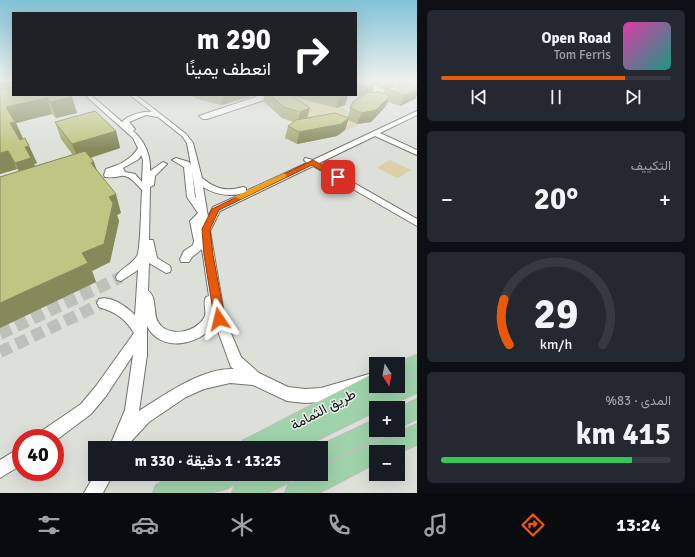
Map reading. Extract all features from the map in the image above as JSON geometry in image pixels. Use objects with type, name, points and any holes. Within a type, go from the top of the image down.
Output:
[{"type":"main road","points":[[405,368],[417,364]]},
{"type":"main road","name":"طريق الثمامة","points":[[262,441],[369,384]]},
{"type":"main road","points":[[293,441],[400,390],[417,384]]},
{"type":"main road","points":[[405,415],[417,409]]},
{"type":"main road","points":[[328,452],[369,432]]},
{"type":"main road","points":[[392,445],[417,434]]},
{"type":"main road","points":[[296,493],[369,456]]},
{"type":"main road","points":[[164,493],[187,481]]},
{"type":"main road","points":[[201,493],[221,481]]},
{"type":"main road","points":[[243,493],[268,481]]},
{"type":"street","points":[[97,103],[136,137]]},
{"type":"street","points":[[143,284],[151,320],[159,333],[172,337],[186,337],[197,333],[207,324],[212,314],[208,283],[206,229],[198,178],[190,143],[173,124],[145,103]]},
{"type":"street","points":[[242,103],[202,116],[205,118],[251,103]]},
{"type":"street","points":[[206,229],[216,209],[417,110]]},
{"type":"street","points":[[120,441],[132,410],[141,333],[147,160],[132,128],[125,122],[139,114],[151,113],[156,114],[173,124]]},
{"type":"street","points":[[198,178],[210,189],[219,193],[230,194],[311,161],[417,113]]},
{"type":"street","points":[[374,133],[417,153]]},
{"type":"street","points":[[142,147],[136,157],[119,171],[132,176],[145,189]]},
{"type":"street","points":[[176,160],[188,166],[191,197],[203,214]]},
{"type":"street","points":[[311,161],[417,223]]},
{"type":"street","points":[[163,164],[151,175],[150,195],[144,218],[150,230],[152,260],[166,269]]},
{"type":"street","points":[[185,259],[188,254],[198,247],[199,241],[195,221],[203,214]]},
{"type":"street","points":[[120,277],[136,266],[144,254]]},
{"type":"street","points":[[208,255],[219,319],[236,362],[254,378],[287,394],[304,396],[321,395],[369,382]]},
{"type":"street","points":[[102,302],[120,308],[134,320],[141,333]]},
{"type":"street","points":[[59,429],[85,410],[104,388],[128,350],[141,333]]},
{"type":"street","points":[[123,441],[144,417],[181,392],[203,382],[230,376],[254,378]]},
{"type":"street","points":[[0,470],[12,461]]},
{"type":"street","points":[[93,493],[101,481]]},
{"type":"shaded area","points":[[295,103],[316,103],[336,108],[339,107],[348,111],[345,119],[358,125],[347,130],[309,118],[298,110]]},
{"type":"shaded area","points":[[390,160],[411,170],[398,178],[377,168]]},
{"type":"building","points":[[0,103],[24,103],[6,107],[15,122],[10,123],[20,140],[25,138],[29,146],[25,147],[31,158],[15,163],[8,151],[0,153]]},
{"type":"building","points":[[279,103],[303,103],[310,108],[300,112],[284,107]]},
{"type":"building","points":[[352,103],[383,103],[376,110],[362,113],[350,108]]},
{"type":"building","points":[[95,111],[116,131],[72,144],[55,122]]},
{"type":"building","points":[[335,113],[349,118],[341,124],[299,132],[288,126],[296,120]]},
{"type":"building","points":[[85,151],[94,162],[91,163],[116,194],[109,197],[113,203],[104,244],[82,253],[88,263],[0,303],[0,177]]},
{"type":"tunnel","points":[[0,334],[121,277]]},
{"type":"tunnel","points":[[0,352],[103,303]]},
{"type":"slow traffic","points":[[238,197],[283,176]]},
{"type":"route","points":[[219,319],[208,255],[206,229],[216,209],[313,162],[338,177]]}]
